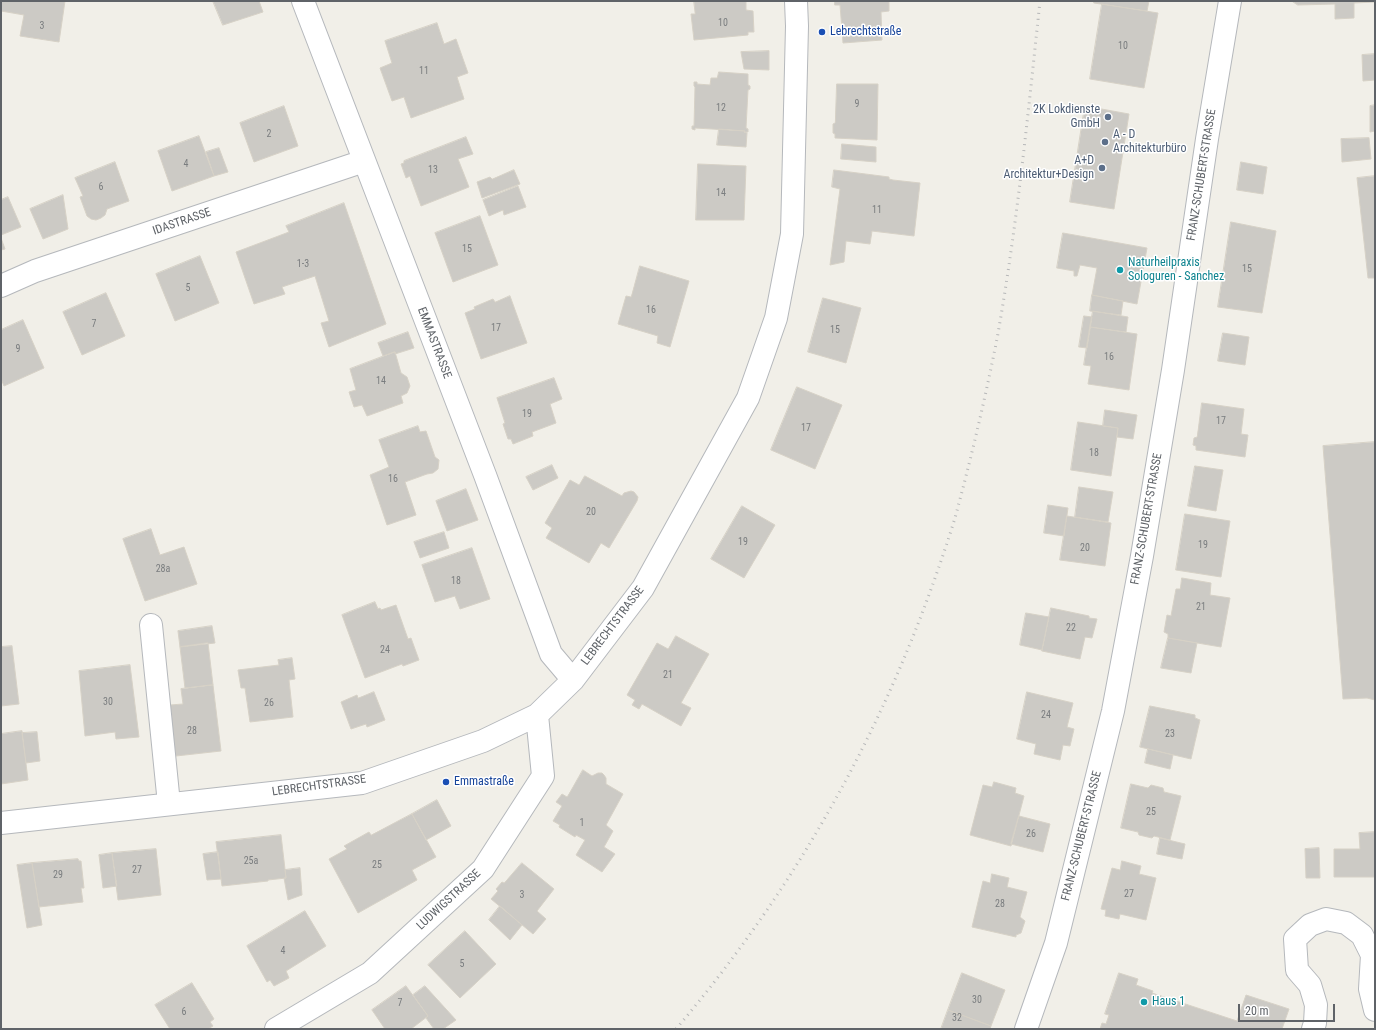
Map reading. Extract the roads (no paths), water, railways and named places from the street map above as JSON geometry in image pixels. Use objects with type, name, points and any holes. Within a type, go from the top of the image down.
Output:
[{"type":"street","name":"EMMASTRASSE","points":[[303,1],[485,475],[551,654],[573,680]]},
{"type":"street","name":"LEBRECHTSTRASSE","points":[[1,823],[362,783],[483,741],[537,715],[573,680],[643,588],[748,398],[776,318],[792,234],[797,26],[796,1]]},
{"type":"street","name":"FRANZ-SCHUBERT-STRASSE","points":[[1026,1029],[1056,943],[1113,711],[1142,556],[1230,1]]},
{"type":"street","name":"IDASTRASSE","points":[[1,286],[36,271],[364,161]]},
{"type":"street","points":[[151,625],[169,804]]},
{"type":"street","name":"LUDWIGSTRASSE","points":[[276,1029],[370,973],[483,869],[543,776],[537,715]]},
{"type":"street","points":[[1313,1029],[1315,1023],[1316,1005],[1310,985],[1297,970],[1296,939],[1310,925],[1326,919],[1346,923],[1362,936],[1372,955],[1370,989],[1375,1010]]},
{"type":"railway","points":[[676,1029],[713,984],[748,937],[811,841],[840,791],[867,740],[891,688],[914,634],[936,576],[961,496],[978,429],[997,339],[1016,213],[1040,1]]},
{"type":"place","name":"Lebrechtstraße","points":[[822,32]]},
{"type":"place","name":"2K Lokdienste GmbH","points":[[1108,117]]},
{"type":"place","name":"A - D Architekturbüro","points":[[1105,142]]},
{"type":"place","name":"A+D Architektur+Design","points":[[1102,168]]},
{"type":"place","name":"Naturheilpraxis Sologuren - Sanchez","points":[[1120,270]]},
{"type":"place","name":"Emmastraße","points":[[446,782]]},
{"type":"place","name":"Haus 1","points":[[1144,1002]]}]
